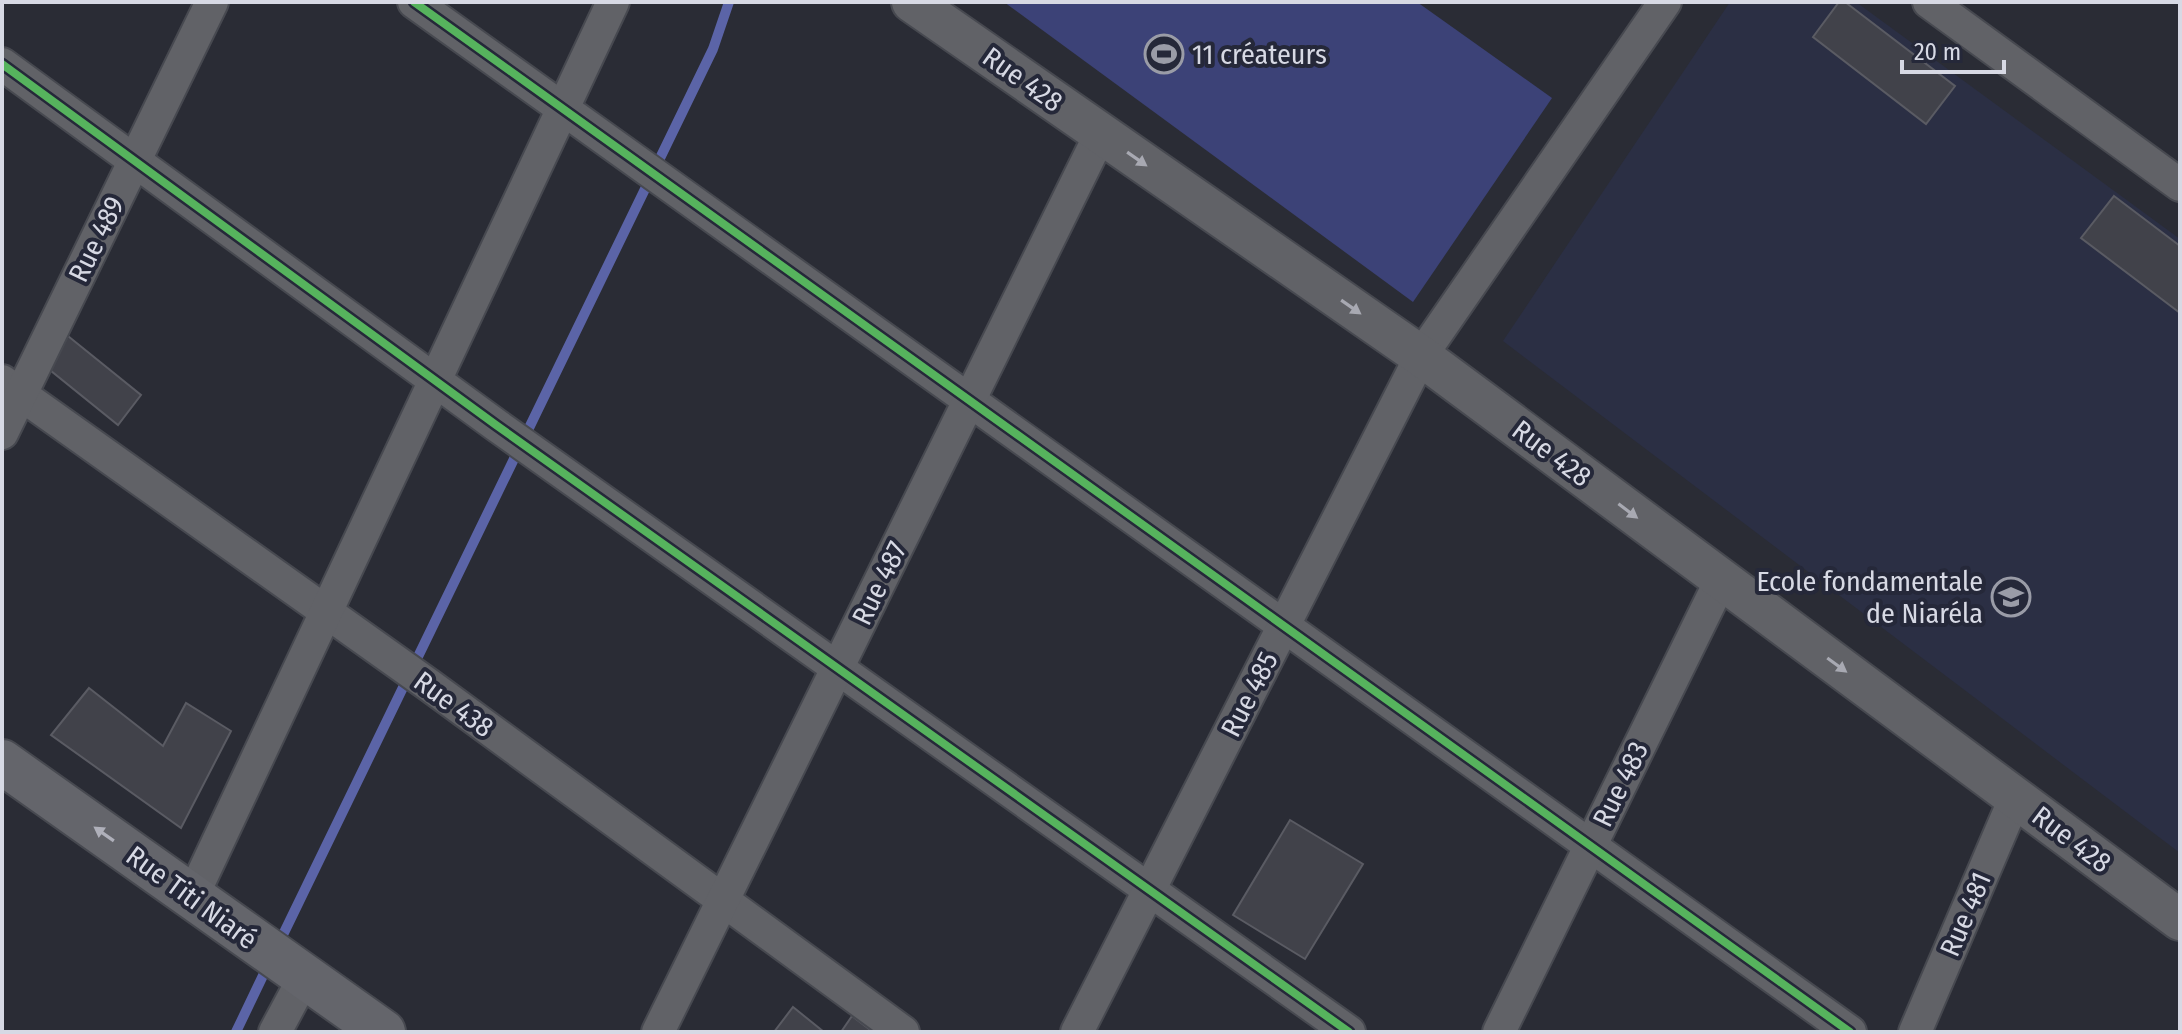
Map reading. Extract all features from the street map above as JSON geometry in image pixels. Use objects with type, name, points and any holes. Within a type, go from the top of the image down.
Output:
[{"type":"main road","name":"Rue Titi Niaré","points":[[2,762],[383,1032]]},
{"type":"street","name":"Rue 489","points":[[2,433],[12,387],[134,162],[212,2]]},
{"type":"street","points":[[414,2],[1850,1032]]},
{"type":"street","points":[[192,897],[613,2]]},
{"type":"street","name":"Rue 428","points":[[912,2],[1421,356],[2180,920]]},
{"type":"street","name":"Rue 485","points":[[1077,1032],[1421,356],[1665,2]]},
{"type":"street","points":[[1929,2],[2180,185]]},
{"type":"street","points":[[2,64],[496,425],[1349,1032]]},
{"type":"street","name":"Rue 487","points":[[658,1032],[1101,133]]},
{"type":"street","name":"Rue 438","points":[[12,387],[429,685],[903,1032]]},
{"type":"street","name":"Rue 483","points":[[1499,1032],[1721,580]]},
{"type":"street","name":"Rue 481","points":[[1915,1032],[2016,796]]},
{"type":"street","points":[[275,1032],[285,962]]},
{"type":"shaded area","points":[[1004,2],[1417,2],[1552,98],[1413,302]]},
{"type":"shaded area","name":"Ecole fondamentale de Niaréla","points":[[1730,2],[1856,2],[2180,239],[2180,853],[1503,341]]},
{"type":"building","points":[[1839,2],[1845,2],[1955,86],[1926,124],[1813,37]]},
{"type":"building","points":[[2114,196],[2180,246],[2180,313],[2081,238]]},
{"type":"building","points":[[63,332],[141,395],[118,425],[40,362]]},
{"type":"building","points":[[89,688],[163,746],[186,703],[231,731],[181,828],[51,735]]},
{"type":"building","points":[[1290,820],[1363,864],[1305,959],[1233,915]]},
{"type":"building","points":[[793,1007],[824,1032],[774,1032]]},
{"type":"building","points":[[852,1016],[873,1032],[841,1032]]},
{"type":"waterway","points":[[278,945],[713,49],[729,2]]},
{"type":"waterway","points":[[236,1032],[269,963]]},
{"type":"cycle path","points":[[414,2],[1850,1032]]},
{"type":"cycle path","points":[[2,64],[496,425],[1349,1032]]},
{"type":"place","name":"11 créateurs","points":[[1164,54]]},
{"type":"place","name":"Ecole fondamentale de Niaréla","points":[[2011,597]]}]
